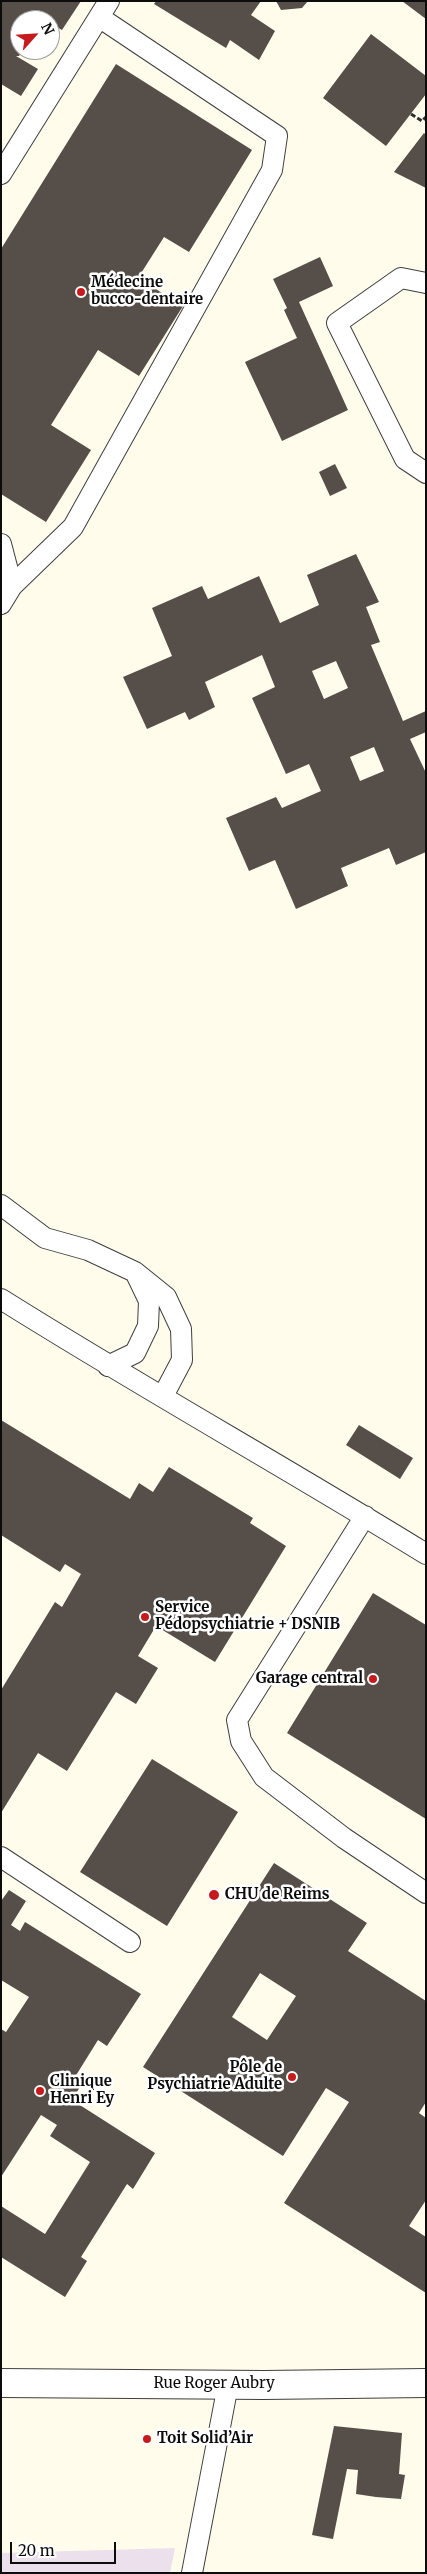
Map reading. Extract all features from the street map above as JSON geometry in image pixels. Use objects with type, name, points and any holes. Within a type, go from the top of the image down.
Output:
[{"type":"street","name":"Rue Roger Aubry","points":[[1,2383],[228,2385],[426,2383]]},
{"type":"lane","points":[[1,174],[104,9],[277,136],[272,170],[73,527],[12,586],[1,604]]},
{"type":"lane","points":[[426,283],[400,278],[337,323],[405,459],[426,473]]},
{"type":"lane","points":[[1,544],[12,586]]},
{"type":"lane","points":[[1,1205],[45,1238],[88,1250],[135,1272],[166,1297],[181,1329],[182,1360],[163,1396]]},
{"type":"lane","points":[[108,1366],[135,1353],[148,1326],[149,1301],[135,1272]]},
{"type":"lane","points":[[1,1299],[108,1366],[163,1396],[426,1554]]},
{"type":"lane","points":[[364,1516],[237,1720],[241,1741],[264,1777],[344,1838],[426,1893]]},
{"type":"lane","points":[[1,1858],[130,1942]]},
{"type":"lane","points":[[192,2573],[228,2385]]},
{"type":"path","points":[[411,114],[422,121],[426,117]]},
{"type":"shaded area","points":[[175,2548],[170,2573],[1,2573],[1,2553]]},
{"type":"building","points":[[1,1],[81,1],[62,30],[60,29],[60,10],[10,10],[10,60],[23,60],[38,69],[21,96],[1,84]]},
{"type":"building","points":[[156,1],[261,1],[251,15],[275,31],[259,60],[230,40],[226,48],[154,4]]},
{"type":"building","points":[[276,1],[308,1],[302,8],[281,10]]},
{"type":"building","points":[[402,1],[426,1],[426,19]]},
{"type":"building","points":[[371,34],[426,76],[426,94],[386,146],[323,98]]},
{"type":"building","name":"Médecine bucco-dentaire","points":[[116,64],[252,150],[189,252],[164,237],[138,278],[183,306],[139,376],[98,350],[51,425],[91,450],[46,522],[1,494],[1,249]]},
{"type":"building","points":[[424,133],[426,135],[426,188],[394,172]]},
{"type":"building","points":[[320,257],[333,286],[299,302],[348,410],[282,441],[245,362],[297,338],[284,310],[287,308],[273,279]]},
{"type":"building","points":[[335,464],[347,488],[330,496],[319,472]]},
{"type":"building","points":[[356,554],[379,602],[366,607],[380,642],[371,645],[403,721],[426,711],[426,732],[410,739],[426,773],[426,852],[396,865],[389,848],[341,868],[348,886],[296,909],[275,860],[249,871],[226,818],[276,797],[282,808],[321,791],[309,764],[286,774],[252,698],[275,687],[262,655],[205,682],[215,707],[189,720],[185,712],[147,729],[123,677],[172,656],[152,608],[202,586],[208,599],[259,576],[280,623],[319,605],[307,575]],"holes":[[[336,661],[348,688],[324,699],[312,671]],[[374,747],[384,771],[360,781],[350,757]]]},
{"type":"building","name":"Service Pédopsychiatrie + DSNIB","points":[[1,1420],[130,1499],[139,1483],[153,1492],[169,1467],[253,1518],[250,1523],[286,1546],[215,1662],[156,1626],[138,1656],[158,1668],[136,1704],[116,1692],[67,1771],[38,1753],[1,1813],[1,1690],[55,1602],[62,1607],[81,1574],[65,1564],[60,1572],[1,1535]]},
{"type":"building","points":[[359,1425],[413,1458],[400,1479],[346,1445]]},
{"type":"building","name":"Garage central","points":[[373,1593],[426,1625],[426,1819],[287,1733]]},
{"type":"building","points":[[152,1759],[238,1812],[167,1926],[80,1872]]},
{"type":"building","name":"Pôle de Psychiatrie Adulte","points":[[274,1863],[367,1923],[348,1951],[426,2001],[426,2102],[419,2113],[426,2118],[426,2200],[409,2226],[426,2237],[426,2293],[284,2203],[349,2102],[326,2088],[283,2156],[143,2067]],"holes":[[[260,1973],[296,1996],[267,2040],[232,2017]]]},
{"type":"building","name":"Clinique Henri Ey","points":[[9,1890],[26,1901],[11,1925],[20,1931],[25,1922],[141,1994],[107,2046],[98,2040],[75,2077],[83,2082],[72,2100],[155,2153],[133,2189],[127,2184],[81,2257],[87,2261],[65,2297],[1,2257],[1,2206],[45,2234],[90,2162],[50,2136],[57,2125],[41,2115],[1,2177],[1,2029],[6,2032],[29,1997],[1,1980],[1,1901]]},
{"type":"building","points":[[334,2426],[402,2433],[399,2474],[405,2475],[401,2499],[376,2497],[356,2494],[358,2470],[347,2469],[333,2539],[312,2535]]},
{"type":"place","name":"Médecine bucco-dentaire","points":[[81,292]]},
{"type":"place","name":"Service Pédopsychiatrie + DSNIB","points":[[145,1617]]},
{"type":"place","name":"Garage central","points":[[373,1679]]},
{"type":"place","name":"CHU de Reims","points":[[214,1895]]},
{"type":"place","name":"Pôle de Psychiatrie Adulte","points":[[292,2077]]},
{"type":"place","name":"Clinique Henri Ey","points":[[40,2091]]},
{"type":"place","name":"Toit Solid’Air","points":[[147,2439]]}]
